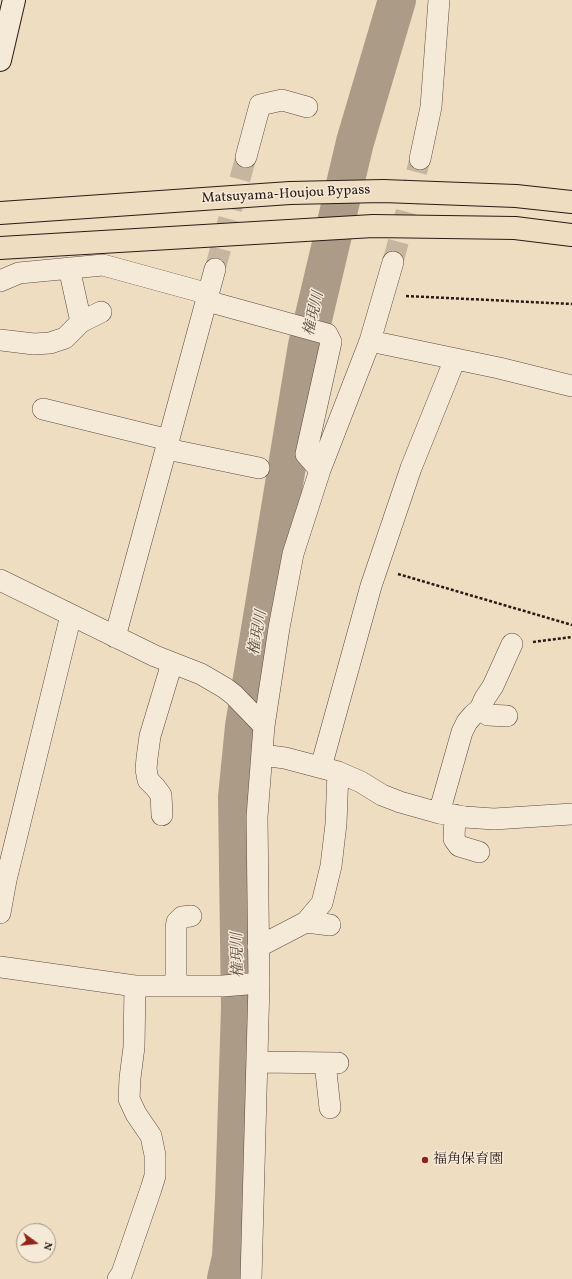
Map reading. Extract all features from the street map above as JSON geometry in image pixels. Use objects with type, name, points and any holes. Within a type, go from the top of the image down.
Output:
[{"type":"highway","name":"Matsuyama-Houjou Bypass","points":[[0,213],[290,193],[383,191],[516,196],[572,202]]},
{"type":"highway","points":[[0,248],[373,226],[515,228],[572,235]]},
{"type":"street","points":[[1,49],[14,0]]},
{"type":"street","points":[[420,159],[431,107],[439,0]]},
{"type":"street","points":[[246,157],[260,105],[282,100],[306,107]]},
{"type":"street","points":[[251,1279],[257,1062],[255,983],[258,947],[257,817],[262,755],[261,723],[293,554],[320,470],[370,341],[393,262]]},
{"type":"street","points":[[0,281],[19,273],[103,265],[327,334],[331,342],[306,454],[320,470]]},
{"type":"street","points":[[69,268],[81,322]]},
{"type":"street","points":[[115,637],[215,269]]},
{"type":"street","points":[[0,340],[34,344],[50,343],[65,338],[81,322],[101,312]]},
{"type":"street","points":[[370,341],[520,373],[572,386]]},
{"type":"street","points":[[258,947],[306,922],[322,902],[331,866],[336,824],[330,770],[377,568],[411,468],[455,359]]},
{"type":"street","points":[[43,409],[168,445],[259,468]]},
{"type":"street","points":[[0,580],[155,656],[202,674],[234,695],[261,723]]},
{"type":"street","points":[[0,912],[6,880],[71,615]]},
{"type":"street","points":[[479,852],[459,846],[454,839],[447,814],[462,732],[467,722],[480,709],[484,698],[493,686],[512,644]]},
{"type":"street","points":[[162,815],[161,796],[148,780],[146,758],[150,736],[172,663]]},
{"type":"street","points":[[480,709],[488,715],[507,716]]},
{"type":"street","points":[[262,755],[285,758],[330,770],[361,782],[400,802],[447,814],[494,819],[572,814]]},
{"type":"street","points":[[176,986],[177,922],[182,917],[191,916]]},
{"type":"street","points":[[306,922],[330,925]]},
{"type":"street","points":[[0,967],[135,986],[223,986],[255,983]]},
{"type":"street","points":[[118,1279],[124,1266],[155,1176],[155,1155],[151,1136],[128,1099],[134,1048],[135,986]]},
{"type":"street","points":[[257,1062],[331,1063],[330,1108]]},
{"type":"path","points":[[383,295],[432,296],[572,304]]},
{"type":"path","points":[[377,568],[572,625]]},
{"type":"path","points":[[512,644],[572,637]]},
{"type":"waterway","name":"権現川","points":[[226,1279],[231,1257],[234,1199],[240,1008],[237,797],[244,726],[307,345],[355,142],[397,0]]},
{"type":"tunnel","points":[[215,269],[246,157]]},
{"type":"tunnel","points":[[393,262],[420,159]]},
{"type":"place","name":"福角保育園","points":[[425,1160]]}]
